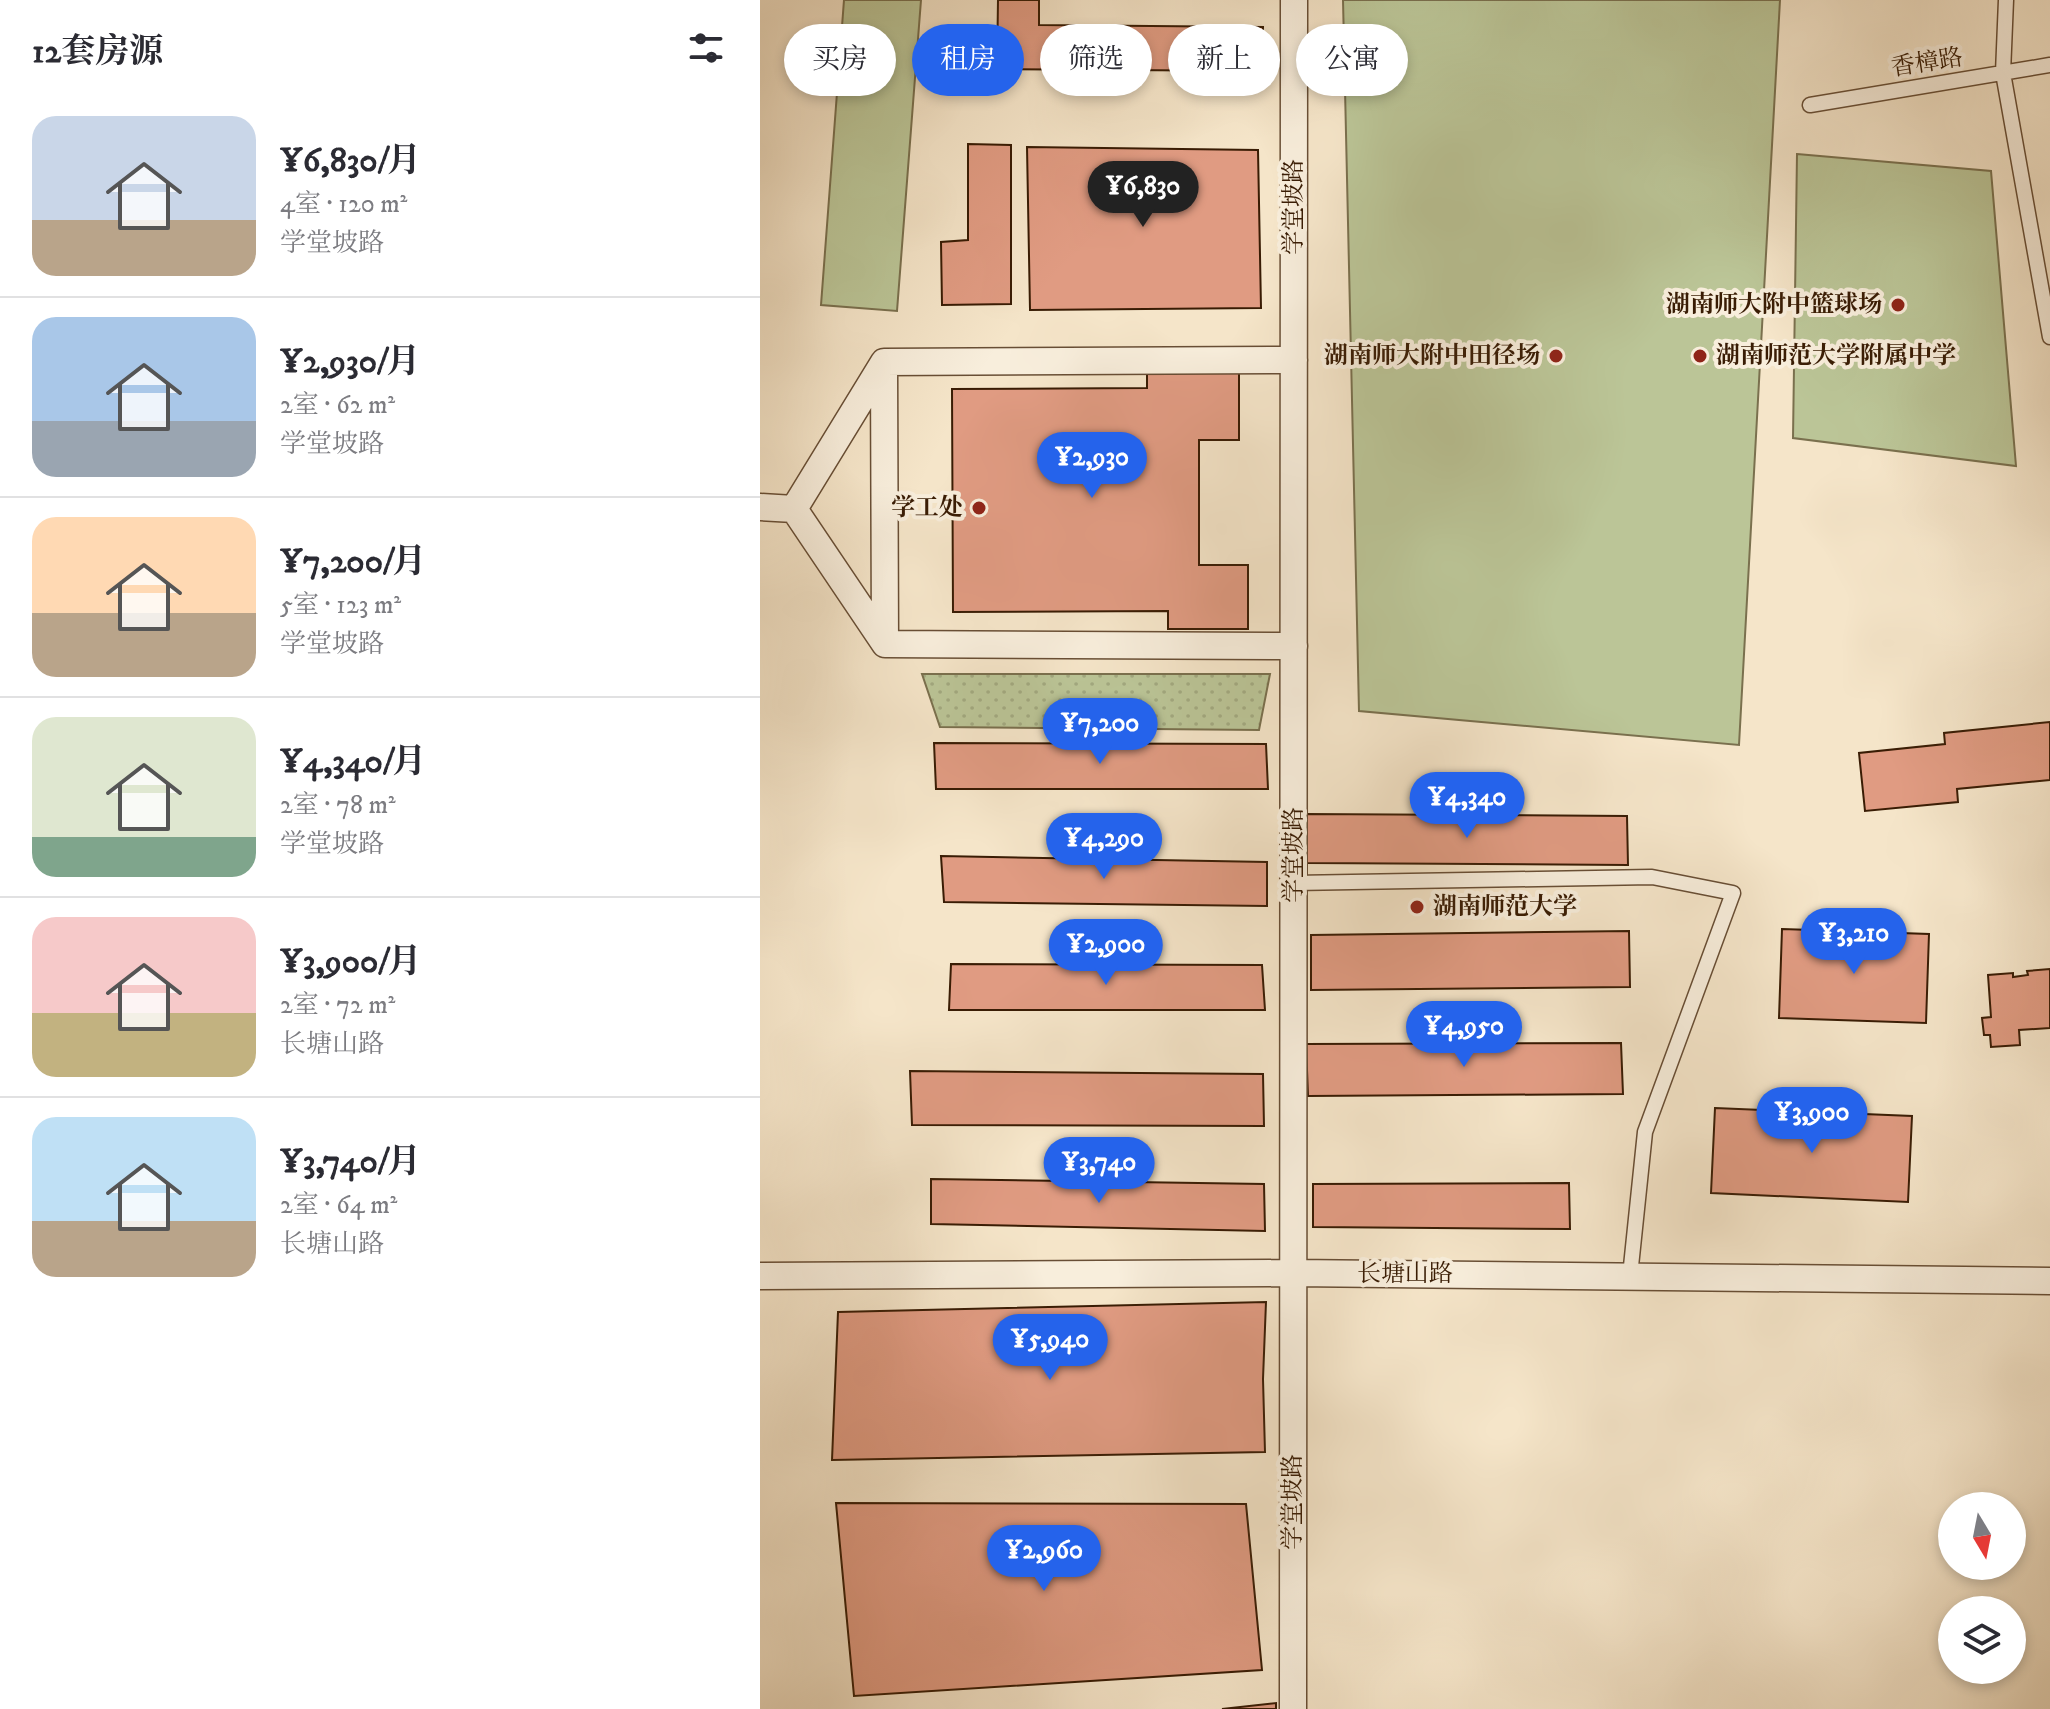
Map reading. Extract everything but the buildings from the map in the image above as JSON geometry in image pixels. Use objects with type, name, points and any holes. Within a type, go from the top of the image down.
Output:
[{"type":"street","name":"学堂坡路","points":[[1293,1709],[1294,0]]},
{"type":"street","points":[[884,362],[1294,360]]},
{"type":"street","points":[[794,509],[884,362]]},
{"type":"street","points":[[884,362],[885,644]]},
{"type":"street","points":[[760,507],[794,509]]},
{"type":"street","points":[[794,509],[885,644]]},
{"type":"street","points":[[885,644],[1294,646]]},
{"type":"street","name":"长塘山路","points":[[760,1276],[1294,1273],[2050,1281]]},
{"type":"lane","points":[[2006,0],[2003,73],[2050,337]]},
{"type":"lane","name":"香樟路","points":[[1810,105],[2050,65]]},
{"type":"lane","points":[[1294,883],[1652,877],[1733,893],[1645,1132],[1630,1276]]},
{"type":"green space","points":[[844,0],[921,0],[919,24],[912,24],[914,96],[897,311],[821,305],[837,96],[896,96],[896,24],[842,24]]},
{"type":"green space","name":"湖南师大附中田径场","points":[[1343,0],[1780,0],[1739,745],[1359,711],[1345,96],[1408,96],[1408,24],[1344,24]]},
{"type":"green space","name":"湖南师大附中篮球场","points":[[1797,154],[1991,171],[2016,466],[1793,438]]},
{"type":"green space","points":[[922,674],[1270,674],[1259,730],[940,727]]},
{"type":"place","name":"湖南师大附中篮球场","points":[[1898,305]]},
{"type":"place","name":"湖南师大附中田径场","points":[[1556,356]]},
{"type":"place","name":"湖南师范大学附属中学","points":[[1700,356]]},
{"type":"place","name":"学工处","points":[[979,508]]},
{"type":"place","name":"湖南师范大学","points":[[1417,907]]}]
